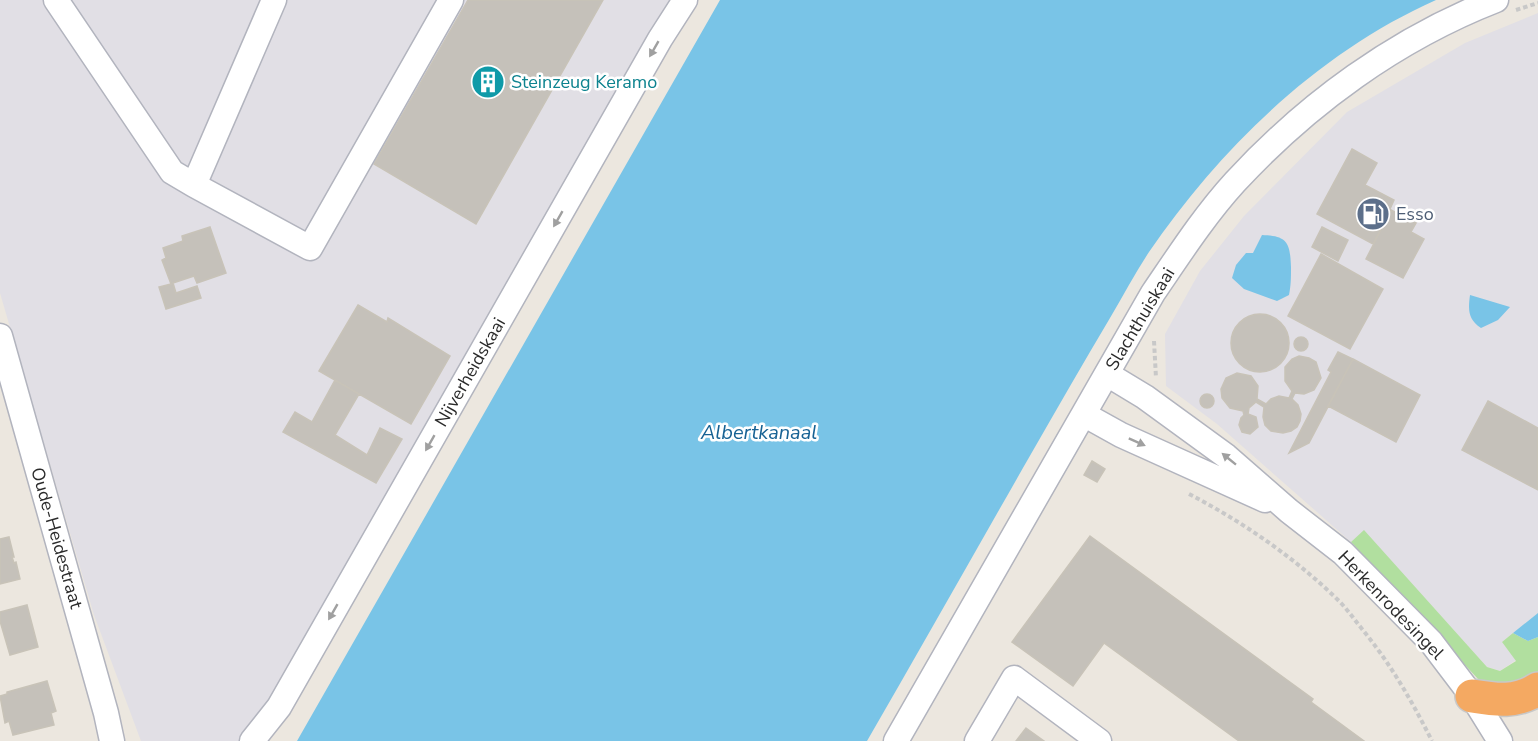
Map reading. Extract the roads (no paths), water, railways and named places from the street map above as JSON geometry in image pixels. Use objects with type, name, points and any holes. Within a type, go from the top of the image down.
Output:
[{"type":"highway","points":[[1472,696],[1498,700],[1525,697],[1538,689]]},
{"type":"street","points":[[56,0],[172,172],[310,248],[451,0]]},
{"type":"street","points":[[194,185],[274,0]]},
{"type":"street","name":"Nijverheidskaai","points":[[252,741],[279,707],[660,39],[686,0]]},
{"type":"street","name":"Slachthuiskaai","points":[[896,741],[1153,293],[1191,237],[1234,183],[1291,127],[1342,85],[1380,59],[1425,33],[1504,6]]},
{"type":"street","name":"Oude-Heidestraat","points":[[0,336],[112,741]]},
{"type":"street","name":"Herkenrodesingel","points":[[1107,374],[1145,397],[1226,456],[1289,511],[1343,553],[1431,642],[1472,696],[1500,741]]},
{"type":"street","name":"Herkenrodesingel","points":[[1084,416],[1289,511]]},
{"type":"street","points":[[977,741],[1014,678],[1099,741]]},
{"type":"water","name":"Albertkanaal","points":[[720,0],[1436,0],[1393,21],[1313,75],[1241,140],[1177,213],[1134,276],[867,741],[297,741]]},
{"type":"water","points":[[1262,235],[1282,239],[1286,242],[1290,252],[1289,295],[1277,301],[1244,289],[1232,278],[1236,265],[1246,253],[1253,253]]},
{"type":"water","points":[[1470,295],[1510,307],[1498,320],[1481,328],[1470,314]]},
{"type":"water","points":[[1538,613],[1538,637],[1528,641],[1513,633]]},
{"type":"place","name":"Steinzeug Keramo","points":[[488,82]]},
{"type":"place","name":"Esso","points":[[1373,214]]}]
